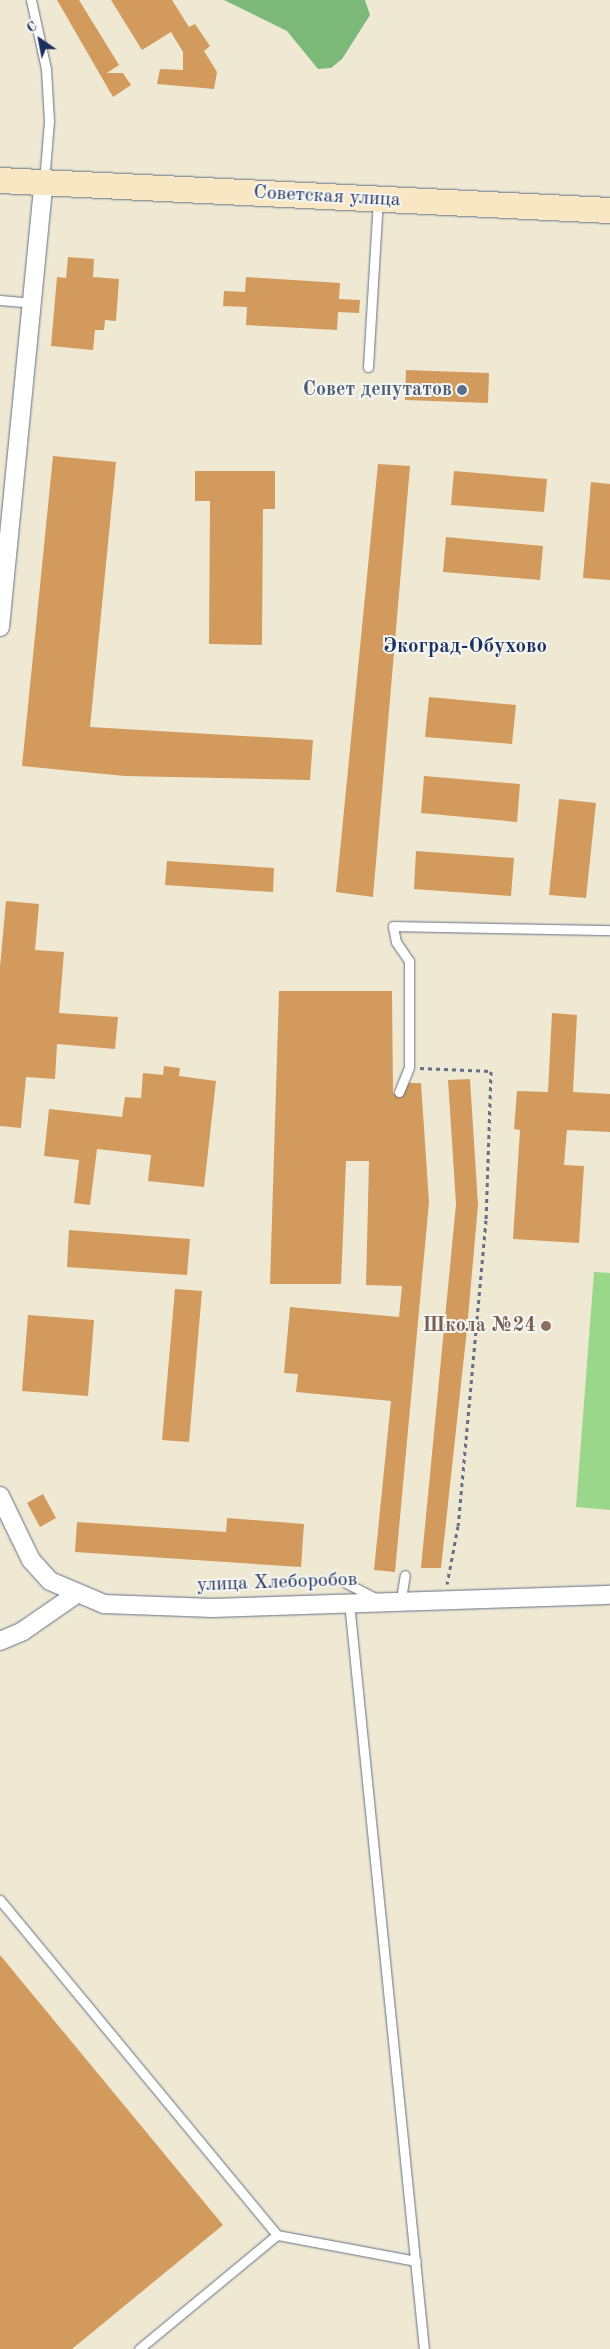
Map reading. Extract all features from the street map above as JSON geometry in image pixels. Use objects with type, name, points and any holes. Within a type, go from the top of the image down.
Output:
[{"type":"main road","name":"Советская улица","points":[[0,180],[610,210]]},
{"type":"street","points":[[0,627],[7,506],[33,302],[44,182]]},
{"type":"street","name":"улица Хлеборобов","points":[[0,1496],[31,1560],[50,1581],[75,1595],[104,1604],[213,1608],[444,1597],[610,1595]]},
{"type":"street","points":[[0,1642],[23,1631],[75,1595]]},
{"type":"lane","points":[[31,0],[46,78],[49,121],[44,182]]},
{"type":"lane","points":[[368,367],[378,200]]},
{"type":"lane","points":[[0,300],[33,302]]},
{"type":"lane","points":[[399,1092],[410,1067],[409,961],[396,942],[393,926],[610,930]]},
{"type":"lane","points":[[402,1599],[405,1575]]},
{"type":"lane","points":[[346,1583],[379,1600]]},
{"type":"lane","points":[[349,1602],[424,2349]]},
{"type":"lane","points":[[0,1900],[277,2235],[416,2261]]},
{"type":"lane","points":[[139,2349],[277,2235]]},
{"type":"path","points":[[410,1067],[491,1071],[480,1279],[458,1526],[444,1597]]},
{"type":"green space","points":[[224,0],[365,0],[370,15],[342,59],[331,68],[318,69],[287,31]]},
{"type":"green space","points":[[594,1272],[610,1273],[610,1510],[576,1507]]},
{"type":"building","points":[[57,0],[79,0],[119,65],[107,73],[123,73],[131,85],[113,97]]},
{"type":"building","points":[[111,0],[172,0],[189,27],[195,24],[210,46],[204,51],[217,72],[214,89],[157,84],[160,69],[183,70],[183,52],[171,32],[142,50]]},
{"type":"building","points":[[68,257],[94,259],[93,277],[119,279],[116,321],[105,320],[104,330],[95,330],[93,350],[51,346],[57,277],[66,278]]},
{"type":"building","points":[[246,277],[340,283],[339,299],[360,300],[359,313],[338,312],[337,330],[246,325],[247,307],[223,306],[224,291],[245,292]]},
{"type":"building","points":[[406,370],[489,373],[488,403],[405,400]]},
{"type":"building","points":[[53,456],[116,462],[90,727],[313,740],[310,780],[125,776],[22,766]]},
{"type":"building","points":[[378,464],[410,466],[373,897],[336,892]]},
{"type":"building","points":[[195,471],[275,471],[275,509],[263,509],[262,645],[209,644],[210,501],[195,501]]},
{"type":"building","points":[[454,471],[547,479],[544,512],[451,505]]},
{"type":"building","points":[[591,482],[610,484],[610,580],[583,578]]},
{"type":"building","points":[[446,537],[543,546],[540,580],[443,572]]},
{"type":"building","points":[[429,697],[516,705],[512,744],[425,737]]},
{"type":"building","points":[[424,776],[520,784],[517,822],[421,813]]},
{"type":"building","points":[[559,799],[596,803],[586,898],[549,895]]},
{"type":"building","points":[[416,851],[514,858],[511,896],[414,889]]},
{"type":"building","points":[[167,861],[274,868],[273,892],[165,885]]},
{"type":"building","points":[[6,901],[39,904],[35,950],[64,952],[59,1013],[118,1017],[115,1049],[57,1044],[55,1079],[26,1077],[21,1128],[0,1126],[0,967]]},
{"type":"building","points":[[279,991],[392,991],[393,1093],[400,1098],[409,1083],[421,1083],[429,1202],[395,1572],[374,1570],[391,1401],[296,1392],[298,1374],[284,1373],[290,1307],[399,1317],[402,1286],[366,1285],[369,1161],[346,1161],[341,1284],[270,1284]]},
{"type":"building","points":[[552,1013],[577,1015],[573,1092],[610,1094],[610,1132],[567,1130],[564,1165],[584,1166],[579,1243],[513,1239],[520,1130],[514,1129],[517,1091],[548,1092]]},
{"type":"building","points":[[164,1066],[180,1068],[179,1076],[216,1081],[204,1187],[148,1181],[151,1155],[97,1149],[90,1205],[74,1203],[79,1160],[44,1156],[49,1109],[122,1117],[125,1097],[141,1098],[143,1073],[163,1075]]},
{"type":"building","points":[[470,1079],[478,1205],[467,1329],[441,1568],[421,1568],[456,1204],[448,1080]]},
{"type":"building","points":[[69,1230],[190,1239],[187,1275],[67,1267]]},
{"type":"building","points":[[175,1289],[202,1291],[189,1442],[162,1440]]},
{"type":"building","points":[[28,1315],[94,1320],[88,1396],[22,1391]]},
{"type":"building","points":[[43,1494],[56,1518],[40,1527],[27,1503]]},
{"type":"building","points":[[227,1518],[304,1524],[301,1567],[75,1552],[77,1522],[226,1532]]},
{"type":"building","points":[[0,1955],[223,2225],[72,2349],[0,2349]]},
{"type":"place","name":"Совет депутатов","points":[[462,390]]},
{"type":"place","name":"Школа №24","points":[[546,1326]]},
{"type":"district","name":"Экоград-Обухово","points":[[465,647]]}]
